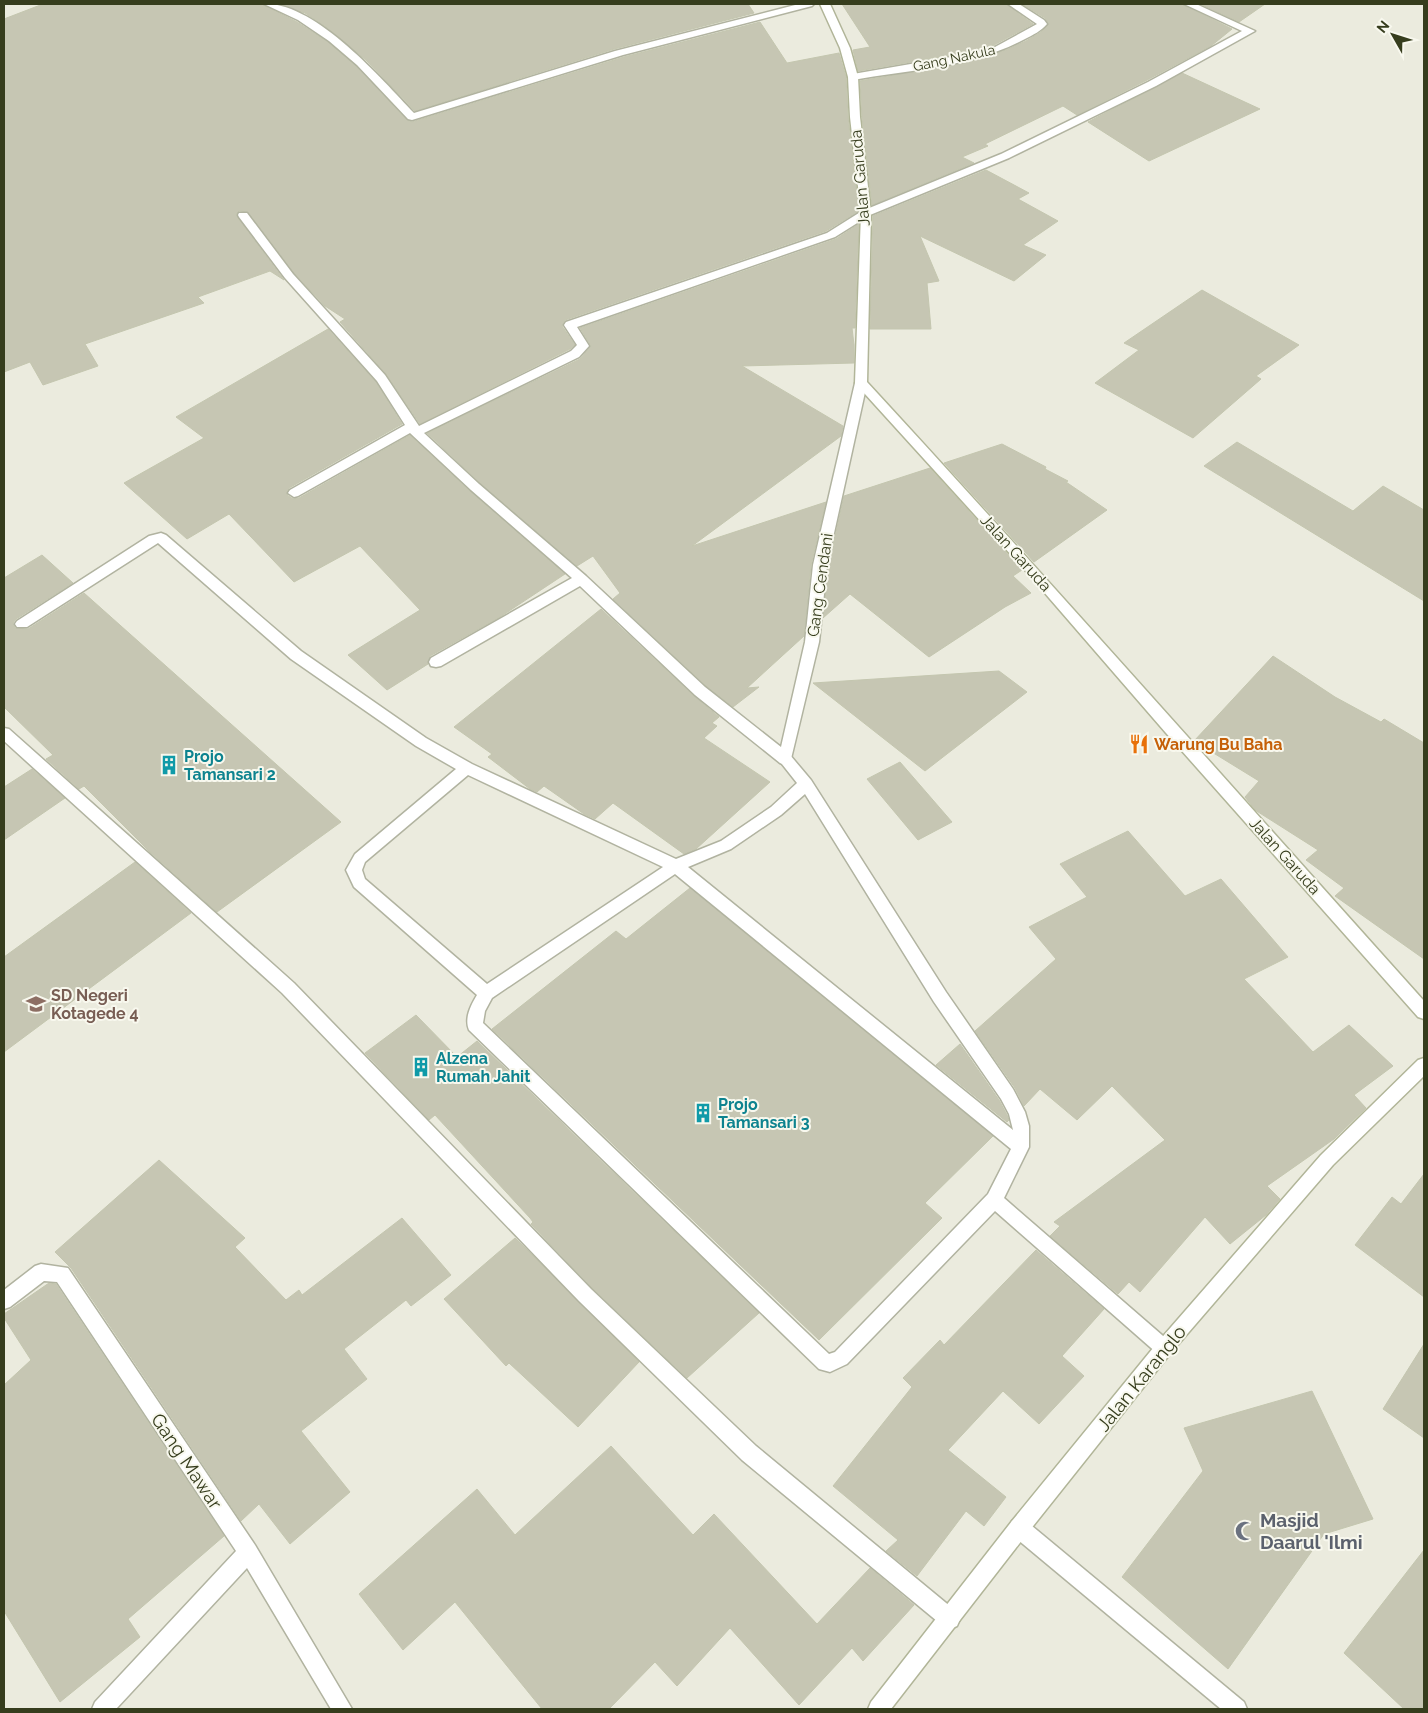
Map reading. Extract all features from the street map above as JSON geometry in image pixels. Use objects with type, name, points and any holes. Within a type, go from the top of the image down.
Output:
[{"type":"street","points":[[269,4],[299,17],[327,34],[366,66],[412,117],[619,53],[809,4]]},
{"type":"street","name":"Jalan Garuda","points":[[826,4],[845,48],[853,77],[855,117],[866,213],[861,383],[1029,566],[1171,729],[1424,1012]]},
{"type":"street","name":"Gang Nakula","points":[[853,77],[975,56],[999,49],[1042,24],[1013,4]]},
{"type":"street","points":[[294,493],[415,429],[575,354],[583,346],[570,325],[831,235],[866,213],[1005,156],[1152,84],[1250,31],[1189,4]]},
{"type":"street","points":[[243,215],[289,276],[381,378],[415,429],[475,487],[581,579],[700,692],[785,759],[806,784],[940,997],[1007,1094],[1017,1112],[1021,1126],[1021,1147],[994,1200],[841,1358],[825,1363],[475,1025],[477,1010],[486,992],[676,866],[726,845],[776,811],[806,784]]},
{"type":"street","name":"Gang Cendani","points":[[785,759],[812,642],[820,565],[861,383]]},
{"type":"street","points":[[22,624],[154,539],[161,538],[296,654],[421,742],[467,768],[676,866],[1021,1147]]},
{"type":"street","points":[[436,662],[581,579]]},
{"type":"street","points":[[4,733],[288,988],[585,1295],[749,1453],[950,1620]]},
{"type":"street","points":[[467,768],[360,858],[354,870],[359,883],[486,992]]},
{"type":"street","name":"Jalan Karanglo","points":[[878,1709],[950,1620],[1019,1528],[1164,1348],[1327,1160],[1424,1065]]},
{"type":"street","points":[[994,1200],[1164,1348]]},
{"type":"street","name":"Gang Mawar","points":[[4,1301],[41,1272],[62,1274],[248,1552],[342,1709]]},
{"type":"street","points":[[1019,1528],[1237,1709]]},
{"type":"street","points":[[102,1709],[248,1552]]},
{"type":"building","points":[[43,4],[262,4],[297,22],[328,42],[356,66],[407,120],[412,122],[624,57],[760,22],[787,63],[839,53],[846,77],[848,117],[859,211],[826,231],[565,320],[562,326],[575,345],[570,349],[420,424],[386,374],[340,322],[345,319],[325,306],[294,273],[248,212],[239,211],[236,214],[238,218],[284,280],[270,271],[198,297],[204,303],[85,344],[98,366],[43,385],[30,362],[4,372],[4,19]]},
{"type":"building","points":[[277,4],[748,4],[754,13],[614,49],[415,111],[367,61],[326,27],[305,13]]},
{"type":"building","points":[[842,4],[1006,4],[1033,24],[994,45],[974,51],[858,71],[853,50],[870,47]]},
{"type":"building","points":[[1022,4],[1182,4],[1232,29],[1211,46],[1077,115],[1063,106],[985,144],[988,146],[962,157],[974,163],[872,205],[860,81],[963,63],[1006,50],[1026,41],[1041,32],[1049,24],[1045,18]]},
{"type":"building","points":[[1200,4],[1265,4],[1239,22]]},
{"type":"building","points":[[1182,73],[1260,109],[1149,161],[1088,122]]},
{"type":"building","points":[[986,170],[1029,193],[1018,199],[1058,221],[1023,245],[1046,255],[1014,281],[920,236],[939,281],[927,283],[931,329],[870,329],[873,216]]},
{"type":"building","points":[[859,224],[855,328],[852,328],[854,363],[742,366],[843,426],[841,436],[692,546],[826,502],[811,565],[804,636],[747,688],[759,687],[733,707],[706,686],[613,599],[620,593],[593,556],[577,566],[480,483],[427,433],[580,359],[591,346],[580,328],[836,239]]},
{"type":"building","points":[[1202,290],[1299,345],[1256,376],[1261,379],[1193,438],[1095,383],[1139,350],[1124,343]]},
{"type":"building","points":[[328,329],[376,382],[402,424],[289,488],[287,495],[293,499],[299,498],[410,435],[470,491],[565,574],[500,617],[430,656],[428,664],[387,690],[348,655],[420,610],[360,546],[294,582],[229,514],[187,539],[124,483],[204,438],[176,417]]},
{"type":"building","points":[[1237,442],[1353,511],[1383,486],[1424,510],[1424,601],[1204,466]]},
{"type":"building","points":[[1002,444],[1046,467],[1045,469],[1068,481],[1066,482],[1107,510],[1034,562],[944,463]]},
{"type":"building","points":[[930,468],[1022,570],[1013,576],[1031,593],[1005,607],[929,657],[850,594],[823,618],[829,565],[844,496]]},
{"type":"building","name":"Projo Tamansari 2","points":[[42,555],[73,583],[16,619],[13,623],[15,628],[28,629],[84,593],[341,822],[217,912],[150,852],[84,786],[79,789],[46,759],[53,755],[4,707],[4,578]]},
{"type":"building","points":[[601,609],[719,717],[712,723],[717,726],[704,738],[770,782],[696,849],[684,854],[613,803],[595,819],[584,814],[544,786],[537,792],[530,789],[488,757],[492,754],[454,727]]},
{"type":"building","points":[[1273,656],[1335,697],[1381,722],[1384,719],[1424,743],[1424,959],[1335,896],[1344,888],[1306,860],[1318,850],[1255,810],[1245,797],[1259,781],[1194,741]]},
{"type":"building","points":[[999,671],[1027,692],[925,771],[813,683]]},
{"type":"building","points":[[900,762],[952,822],[918,840],[867,779]]},
{"type":"building","points":[[32,769],[65,798],[4,840],[4,787]]},
{"type":"building","points":[[1128,831],[1185,896],[1221,879],[1288,957],[1244,979],[1313,1052],[1349,1025],[1393,1066],[1354,1095],[1366,1108],[1334,1139],[1267,1186],[1280,1199],[1266,1215],[1230,1244],[1205,1217],[1140,1292],[1129,1282],[1118,1294],[1050,1236],[1060,1226],[1054,1222],[1165,1140],[1112,1086],[1077,1120],[1040,1089],[1024,1106],[1015,1088],[975,1031],[1056,959],[1029,927],[1087,897],[1060,864]]},
{"type":"building","name":"SD Negeri Kotagede 4","points":[[135,862],[191,913],[4,1052],[4,957]]},
{"type":"building","name":"Projo Tamansari 3","points":[[690,888],[993,1136],[925,1203],[942,1218],[819,1340],[492,1029],[616,931],[626,939]]},
{"type":"building","points":[[416,1015],[457,1057],[477,1041],[759,1313],[687,1378],[592,1288],[531,1224],[533,1222],[530,1218],[435,1115],[429,1120],[365,1053]]},
{"type":"building","points":[[960,1044],[999,1100],[1009,1120],[1007,1122],[936,1065]]},
{"type":"building","points":[[159,1160],[245,1238],[235,1247],[286,1300],[299,1290],[302,1295],[402,1218],[451,1275],[411,1306],[406,1300],[344,1349],[367,1379],[301,1431],[350,1492],[290,1544],[259,1504],[241,1521],[71,1268],[55,1252]]},
{"type":"building","points":[[1424,1174],[1424,1297],[1355,1245],[1392,1197],[1401,1204]]},
{"type":"building","points":[[515,1238],[639,1362],[578,1427],[509,1363],[506,1366],[444,1299]]},
{"type":"building","points":[[1036,1250],[1104,1309],[1062,1356],[1084,1376],[1039,1424],[1003,1391],[948,1450],[1006,1497],[984,1526],[966,1511],[917,1576],[886,1551],[898,1540],[833,1486],[912,1387],[903,1378],[940,1340],[944,1345]]},
{"type":"building","points":[[49,1283],[56,1284],[224,1536],[128,1619],[140,1637],[60,1702],[4,1611],[4,1385],[31,1360],[4,1318],[4,1314]]},
{"type":"building","points":[[1424,1344],[1424,1438],[1383,1409]]},
{"type":"building","name":"Masjid Daarul 'Ilmi","points":[[1312,1391],[1373,1519],[1324,1534],[1228,1669],[1122,1577],[1203,1471],[1184,1428]]},
{"type":"building","points":[[611,1446],[693,1535],[714,1514],[817,1624],[870,1568],[914,1605],[863,1661],[852,1648],[799,1705],[730,1628],[677,1686],[655,1662],[609,1709],[542,1709],[455,1602],[403,1650],[359,1594],[477,1489],[515,1535]]},
{"type":"building","points":[[1424,1550],[1424,1709],[1404,1709],[1344,1653]]},
{"type":"place","name":"Warung Bu Baha","points":[[1139,744]]},
{"type":"place","name":"Projo Tamansari 2","points":[[169,765]]},
{"type":"place","name":"SD Negeri Kotagede 4","points":[[36,1004]]},
{"type":"place","name":"Alzena Rumah Jahit","points":[[421,1067]]},
{"type":"place","name":"Projo Tamansari 3","points":[[703,1113]]},
{"type":"place","name":"Masjid Daarul 'Ilmi","points":[[1245,1531]]}]
